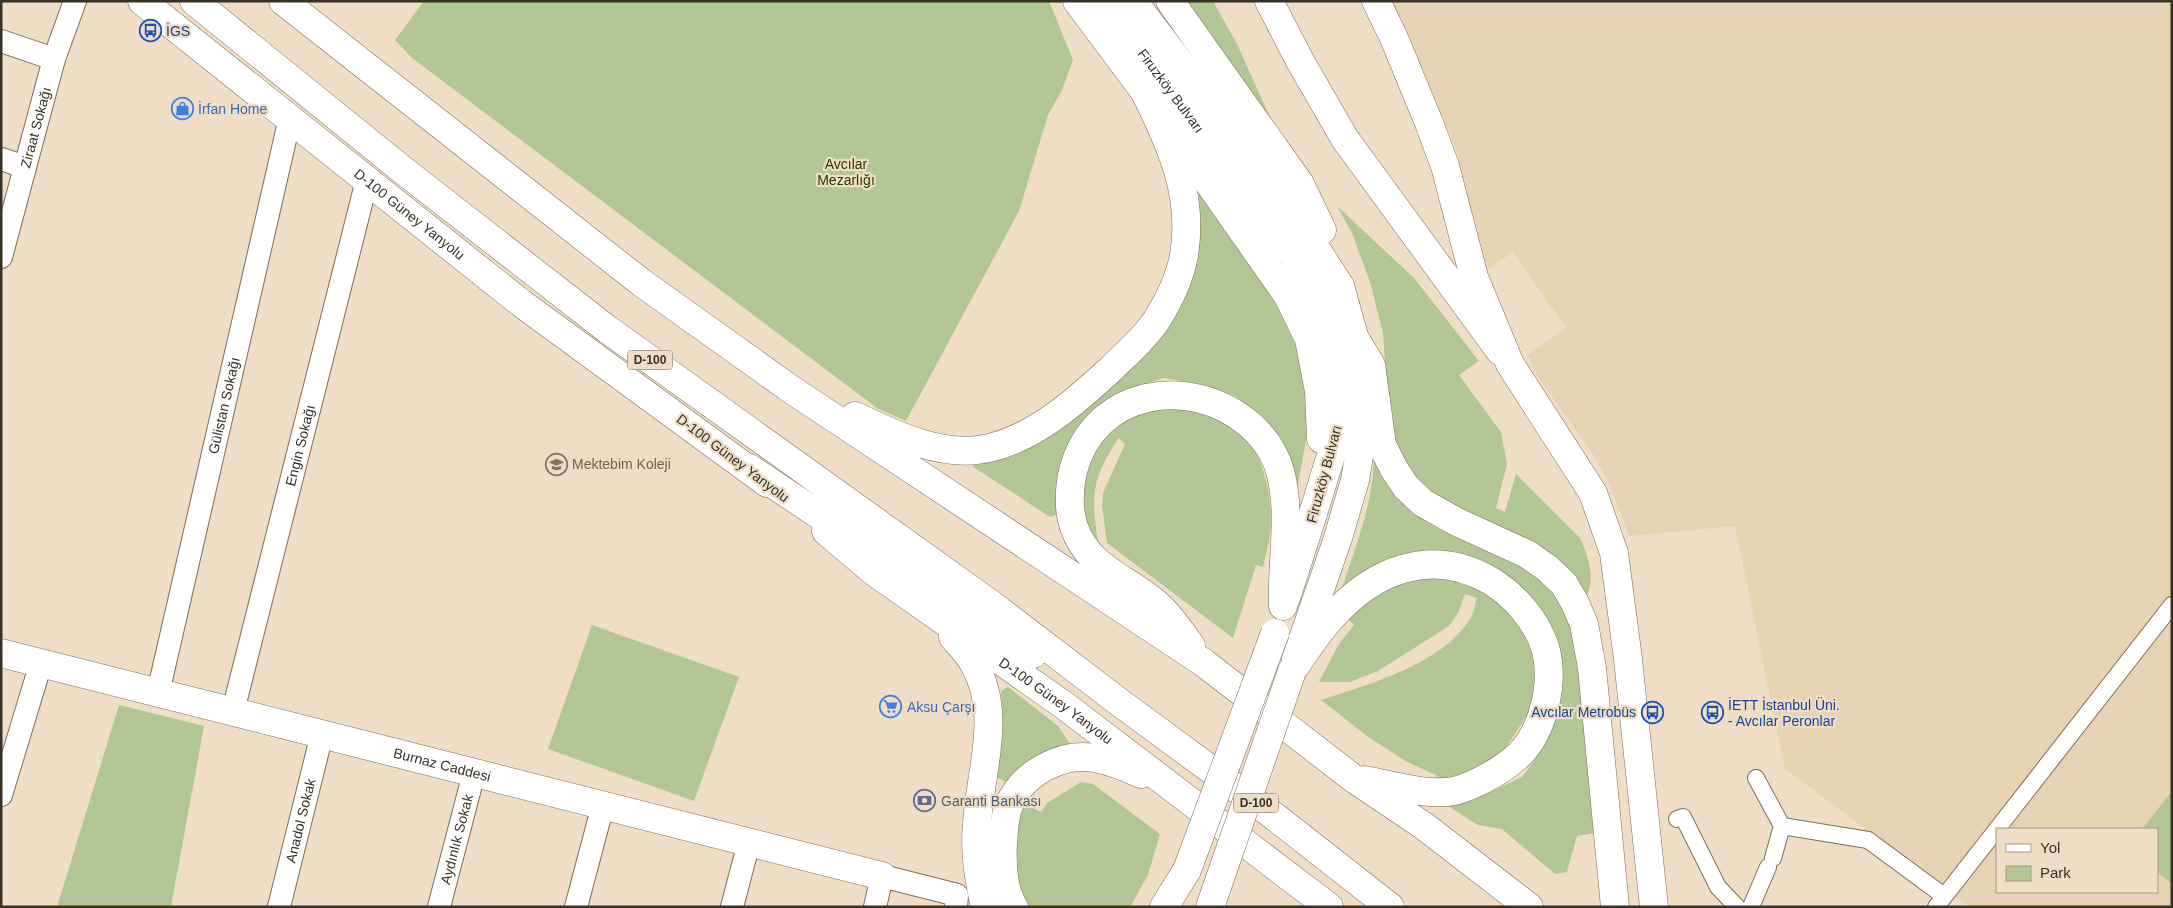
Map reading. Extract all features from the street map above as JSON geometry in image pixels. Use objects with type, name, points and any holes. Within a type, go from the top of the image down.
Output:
[{"type":"main road","name":"D-100 Güney Yanyolu","points":[[142,1],[522,303],[749,468],[873,571],[1065,706],[1327,906]]},
{"type":"main road","name":"D-100","points":[[194,1],[404,171],[607,329],[984,599],[1119,702],[1274,816],[1390,907]]},
{"type":"main road","points":[[284,1],[605,255],[792,390],[1204,663],[1354,778],[1424,826],[1529,907]]},
{"type":"main road","points":[[1077,1],[1145,92],[1288,296],[1309,338],[1319,391],[1324,478]]},
{"type":"main road","name":"Firuzköy Bulvarı","points":[[1104,1],[1294,256],[1312,288],[1331,343],[1337,367],[1339,392],[1338,427],[1324,478],[1274,633],[1187,870],[1178,907]]},
{"type":"main road","name":"Firuzköy Bulvarı","points":[[1133,1],[1288,204],[1340,286],[1354,337],[1362,380],[1363,432],[1355,480],[1338,538],[1213,897]]},
{"type":"main road","points":[[1170,1],[1300,184],[1321,228],[1340,286]]},
{"type":"main road","points":[[1269,1],[1300,61],[1345,139],[1510,364],[1593,493],[1614,553],[1628,659],[1654,907]]},
{"type":"main road","points":[[1376,1],[1394,38],[1445,166],[1474,277],[1510,364]]},
{"type":"main road","points":[[792,390],[914,442],[944,448],[968,450],[989,449],[1020,438],[1044,424],[1073,402],[1138,344],[1156,322],[1174,288],[1184,255],[1186,212],[1184,188],[1178,166],[1145,92]]},
{"type":"main road","points":[[1354,337],[1371,365],[1382,444],[1394,469],[1406,487],[1423,504],[1527,554],[1547,568],[1564,584],[1575,603],[1584,624],[1592,668],[1615,907]]},
{"type":"main road","points":[[1204,663],[1176,625],[1157,604],[1095,562],[1080,542],[1073,525],[1070,496],[1075,463],[1092,431],[1112,412],[1135,402],[1156,396],[1178,394],[1201,398],[1221,406],[1240,417],[1257,431],[1271,450],[1277,463],[1284,491],[1286,530],[1282,580],[1283,606]]},
{"type":"main road","points":[[749,468],[994,632],[1119,702]]},
{"type":"main road","points":[[1292,671],[1331,618],[1367,586],[1394,570],[1424,564],[1456,566],[1478,574],[1503,589],[1535,624],[1545,648],[1548,672],[1547,695],[1532,736],[1521,753],[1499,772],[1455,791],[1440,792],[1354,778]]},
{"type":"main road","points":[[937,616],[974,662],[982,680],[986,700],[989,722],[987,750],[976,824],[979,882],[985,907]]},
{"type":"main road","name":"Burnaz Caddesi","points":[[1,653],[882,876]]},
{"type":"main road","points":[[1014,907],[1006,882],[1002,854],[1004,825],[1009,806],[1020,786],[1042,769],[1067,758],[1093,757],[1120,764],[1178,792]]},
{"type":"main road","points":[[1164,907],[1187,870]]},
{"type":"street","name":"Ziraat Sokağı","points":[[1,256],[54,59],[75,1]]},
{"type":"street","points":[[1,41],[54,59]]},
{"type":"street","name":"Gülistan Sokağı","points":[[158,693],[290,118]]},
{"type":"street","points":[[1,158],[25,167]]},
{"type":"street","name":"Engin Sokağı","points":[[232,711],[367,180]]},
{"type":"street","points":[[1998,828],[2172,605]]},
{"type":"street","points":[[1,795],[41,663]]},
{"type":"street","name":"Anadol Sokak","points":[[279,907],[322,734]]},
{"type":"street","name":"Aydınlık Sokak","points":[[439,907],[474,772]]},
{"type":"street","points":[[1751,907],[1771,863],[1782,826],[1756,778]]},
{"type":"street","points":[[576,907],[603,805]]},
{"type":"street","points":[[1676,819],[1683,817],[1718,887],[1737,907]]},
{"type":"street","points":[[1782,826],[1868,840],[1940,901],[1996,830]]},
{"type":"street","points":[[732,907],[748,842]]},
{"type":"street","points":[[875,907],[882,876],[957,895],[956,907]]},
{"type":"shaded area","points":[[1392,1],[2172,1],[2172,907],[1970,907],[1785,769],[1735,526],[1629,536],[1611,488],[1595,457],[1536,374],[1528,355],[1566,328],[1513,252],[1487,270],[1455,146]]},
{"type":"green space","name":"Avcılar Mezarlığı","points":[[424,1],[1049,1],[1073,60],[1062,90],[1048,115],[1019,211],[906,421],[877,408],[412,58],[395,40]]},
{"type":"green space","points":[[1184,1],[1213,1],[1237,44],[1269,115],[1232,70]]},
{"type":"green space","points":[[1198,183],[1261,270],[1297,339],[1305,376],[1308,428],[1297,491],[1273,431],[1256,412],[1235,396],[1205,385],[1164,378],[1129,389],[1103,403],[1082,425],[1059,514],[1050,517],[972,466],[999,460],[1033,445],[1138,358],[1166,329],[1186,295],[1195,268],[1199,240],[1200,211]]},
{"type":"green space","points":[[1337,206],[1414,278],[1479,361],[1459,375],[1501,432],[1507,464],[1496,508],[1505,512],[1516,474],[1580,538],[1586,552],[1591,575],[1586,597],[1426,495],[1391,445],[1383,333],[1370,282],[1352,233]]},
{"type":"green space","points":[[1185,404],[1238,426],[1252,443],[1266,479],[1271,514],[1269,541],[1263,567],[1256,565],[1233,638],[1107,543],[1102,506],[1103,493],[1125,444],[1119,438],[1109,453],[1097,480],[1094,505],[1100,551],[1085,529],[1079,495],[1095,445],[1135,410]]},
{"type":"green space","points":[[1374,458],[1401,498],[1421,518],[1453,536],[1527,569],[1542,579],[1554,591],[1564,608],[1576,639],[1595,833],[1577,836],[1567,872],[1555,874],[1502,829],[1478,825],[1448,806],[1477,798],[1522,777],[1536,758],[1545,737],[1545,619],[1418,553],[1379,563],[1342,588],[1367,508],[1371,491]]},
{"type":"green space","points":[[1423,579],[1454,579],[1486,592],[1508,612],[1522,629],[1533,656],[1536,687],[1531,709],[1501,755],[1475,773],[1438,782],[1436,775],[1407,762],[1367,736],[1321,700],[1404,670],[1443,648],[1459,633],[1471,617],[1477,598],[1465,594],[1458,613],[1449,626],[1378,671],[1350,682],[1319,682],[1339,644],[1354,625],[1348,619],[1372,596],[1398,585]]},
{"type":"green space","points":[[592,625],[739,677],[694,801],[548,749]]},
{"type":"green space","points":[[1008,687],[1058,726],[1070,744],[1047,752],[1023,765],[1006,782],[994,776],[1002,715],[1001,691]]},
{"type":"green space","points":[[119,705],[204,726],[171,907],[57,907]]},
{"type":"green space","points":[[1081,782],[1093,784],[1160,834],[1148,875],[1130,907],[1028,907],[1016,874],[1015,827],[1022,803],[1041,812],[1047,803]]},
{"type":"green space","points":[[2172,791],[2172,884],[2158,873],[2158,828],[2143,828]]},
{"type":"place","name":"İGS","points":[[150,31]]},
{"type":"place","name":"İrfan Home","points":[[182,109]]},
{"type":"place","name":"Mektebim Koleji","points":[[556,464]]},
{"type":"place","name":"Aksu Çarşı","points":[[891,707]]},
{"type":"place","name":"Avcılar Metrobüs","points":[[1652,712]]},
{"type":"place","name":"İETT İstanbul Üni. - Avcılar Peronlar","points":[[1712,713]]},
{"type":"place","name":"Garanti Bankası","points":[[925,801]]}]
